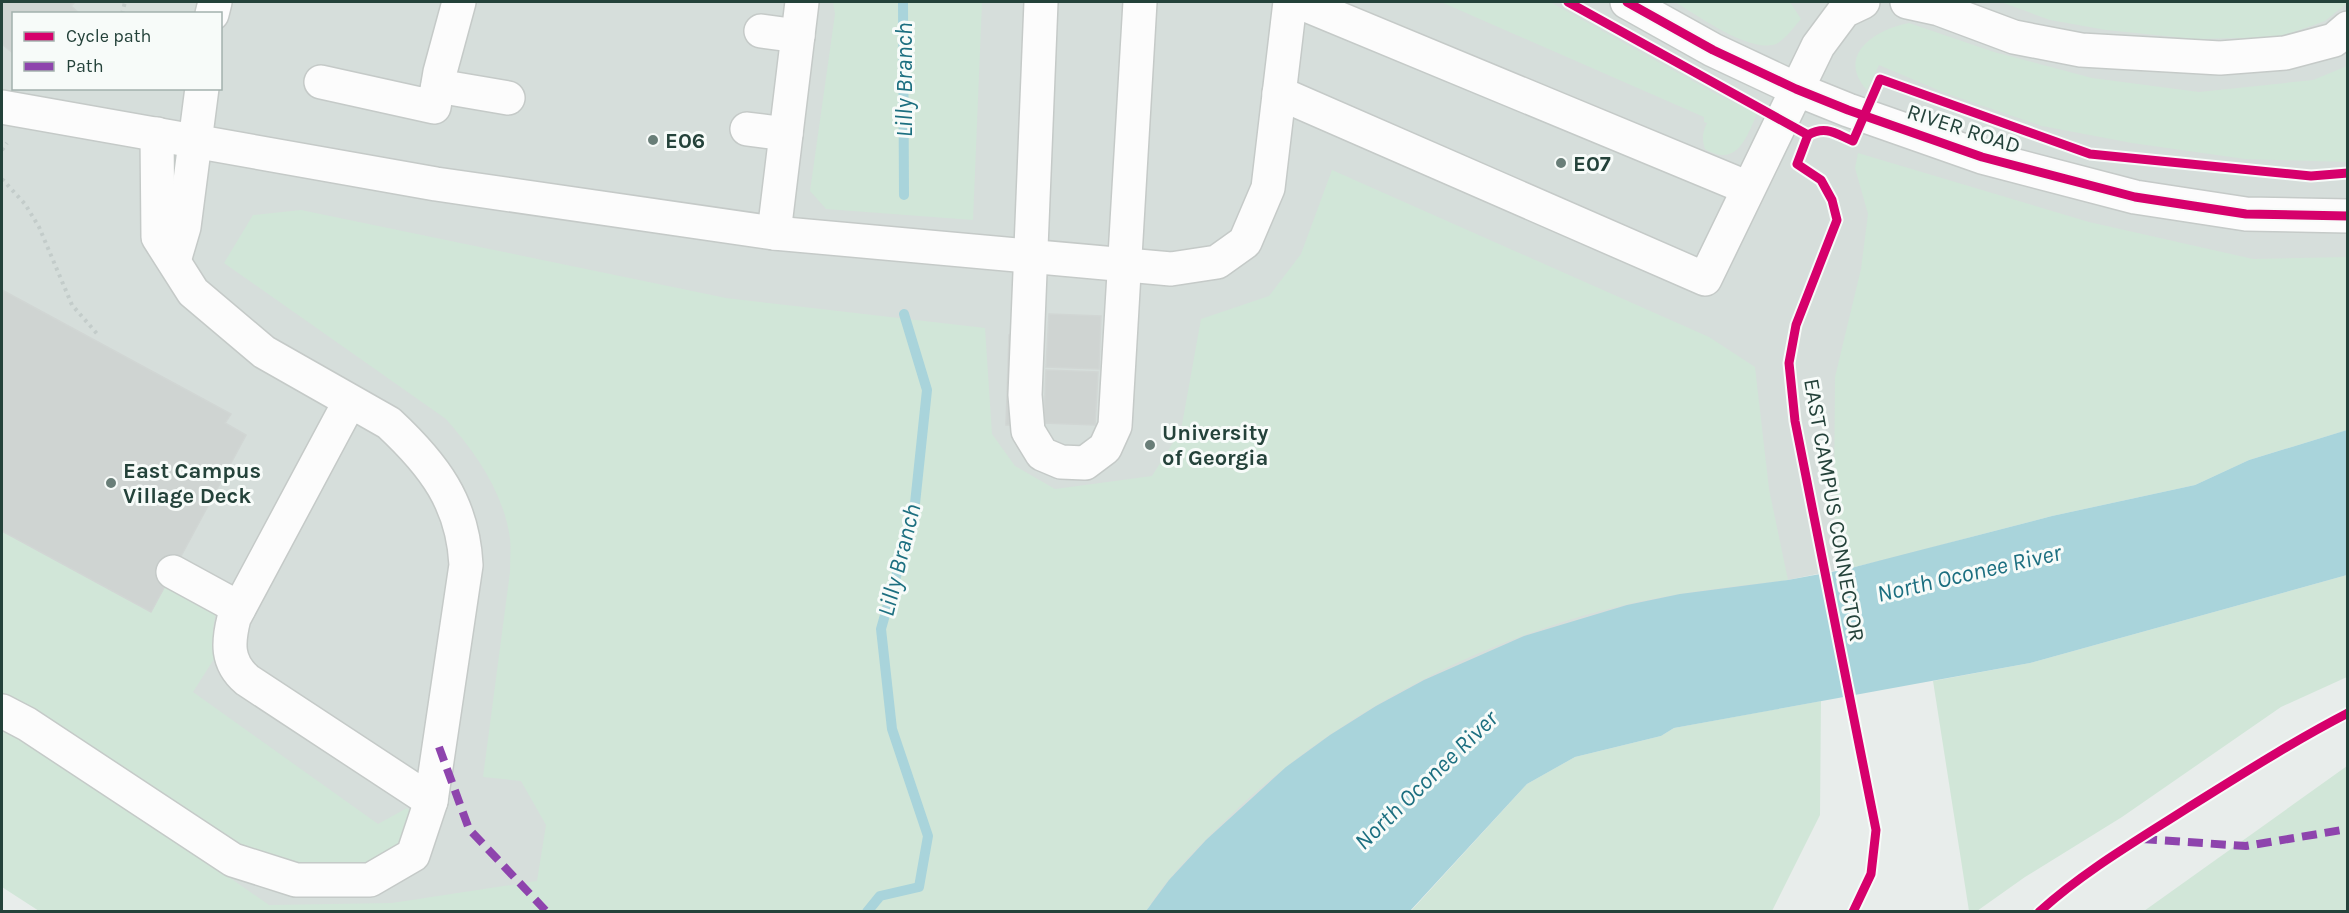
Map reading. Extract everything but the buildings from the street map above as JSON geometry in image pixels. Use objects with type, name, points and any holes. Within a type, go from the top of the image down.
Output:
[{"type":"street","points":[[321,82],[434,107],[459,2]]},
{"type":"street","points":[[774,233],[802,2]]},
{"type":"street","points":[[1041,2],[1025,396],[1028,431],[1042,454],[1061,462],[1085,463],[1105,448],[1115,426],[1140,2]]},
{"type":"street","points":[[2,107],[436,184],[774,233],[1171,269],[1217,262],[1245,242],[1268,188],[1290,2]]},
{"type":"street","points":[[1299,2],[1748,188]]},
{"type":"street","name":"RIVER ROAD","points":[[1627,2],[1713,50],[1796,89],[1848,110],[1982,157],[2134,197],[2246,214],[2348,216]]},
{"type":"street","points":[[1906,2],[1939,9],[2014,37],[2093,51],[2220,58],[2285,53],[2334,40],[2348,28]]},
{"type":"street","points":[[1279,93],[1705,279],[1818,46],[1846,5]]},
{"type":"street","points":[[761,31],[798,36]]},
{"type":"street","points":[[438,86],[508,98]]},
{"type":"street","points":[[174,261],[184,227],[202,90]]},
{"type":"street","points":[[747,129],[786,134]]},
{"type":"street","points":[[2,711],[27,724],[233,860],[296,880],[370,880],[413,855],[431,801],[466,565],[465,541],[451,498],[429,463],[389,423],[264,352],[193,292],[158,237],[156,134]]},
{"type":"street","points":[[350,401],[234,618],[230,644],[234,666],[238,673],[431,801]]},
{"type":"street","points":[[178,563],[244,598]]},
{"type":"path","points":[[2,179],[25,204],[39,227],[72,305],[99,336]]},
{"type":"shaded area","name":"University of Georgia","points":[[2,2],[2347,2],[2347,430],[1895,558],[1788,580],[1735,588],[1150,905],[1146,911],[117,911],[2,835]]},
{"type":"green space","points":[[833,2],[982,2],[973,220],[826,209],[810,191],[835,14]]},
{"type":"green space","points":[[1441,2],[1550,2],[1714,93],[1757,114],[1739,148],[1733,153],[1716,154],[1705,149],[1703,136],[1707,123],[1704,122],[1704,117]]},
{"type":"green space","points":[[1675,2],[1790,2],[1801,19],[1778,43],[1767,46],[1754,44],[1725,32]]},
{"type":"green space","points":[[2001,2],[2348,2],[2325,21],[2280,37],[2195,39],[2106,30],[2050,20]]},
{"type":"green space","points":[[1909,23],[1994,52],[2092,78],[2199,92],[2313,80],[2347,66],[2347,162],[2245,159],[2132,143],[2042,126],[1945,93],[1879,65],[1867,90],[1858,77],[1855,66],[1858,55],[1864,46],[1884,31]]},
{"type":"green space","points":[[1858,153],[2089,222],[2253,259],[2347,257],[2347,430],[2249,460],[2195,485],[2052,516],[1847,569],[1834,512],[1835,377],[1861,269],[1868,214],[1855,168]]},
{"type":"green space","points":[[1332,170],[1709,337],[1755,367],[1769,489],[1788,580],[1680,594],[1619,606],[1559,623],[1499,645],[1440,671],[1384,701],[1330,735],[1279,772],[1198,847],[1165,884],[1146,911],[39,911],[2,887],[2,725],[19,731],[269,905],[392,903],[537,881],[546,825],[521,781],[483,777],[510,572],[510,539],[502,506],[478,460],[446,419],[224,263],[253,215],[301,210],[726,298],[985,328],[992,434],[1015,466],[1055,489],[1152,476],[1181,430],[1201,319],[1269,296],[1301,254]]},
{"type":"green space","points":[[2,531],[151,612],[168,581],[216,611],[213,629],[214,659],[193,692],[378,824],[407,808],[416,816],[404,840],[390,854],[363,865],[311,868],[236,852],[2,702]]},
{"type":"green space","points":[[2347,575],[2347,677],[2281,707],[2122,817],[2025,877],[1977,911],[1969,911],[1933,681],[2030,663]]},
{"type":"green space","points":[[1821,701],[1820,815],[1772,911],[1410,912],[1527,784],[1575,757],[1661,736],[1674,728]]},
{"type":"green space","points":[[2347,766],[2347,911],[2144,911]]},
{"type":"water","name":"North Oconee River","points":[[2347,430],[2347,575],[2030,663],[1674,728],[1661,736],[1575,757],[1527,784],[1410,911],[1146,911],[1169,880],[1206,840],[1286,767],[1330,735],[1376,706],[1424,680],[1524,636],[1627,605],[1680,594],[1788,580],[1847,569],[2052,516],[2195,485],[2249,460]]},
{"type":"waterway","name":"Lilly Branch","points":[[903,2],[904,195]]},
{"type":"waterway","name":"Lilly Branch","points":[[867,912],[880,896],[919,887],[928,836],[892,729],[881,629],[914,513],[927,390],[904,314]]},
{"type":"marked path","points":[[439,747],[469,829],[547,912]]},
{"type":"marked path","points":[[2142,839],[2246,846],[2348,829]]},
{"type":"cycle path","points":[[1568,2],[1808,135]]},
{"type":"cycle path","points":[[1627,2],[1713,50],[1796,89],[1848,110],[1982,157],[2135,197],[2246,214],[2348,216]]},
{"type":"cycle path","points":[[1808,135],[1826,131],[1853,141],[1880,79],[2090,154],[2311,176],[2348,173]]},
{"type":"cycle path","name":"EAST CAMPUS CONNECTOR","points":[[1808,135],[1797,164],[1821,180],[1832,200],[1837,220],[1796,325],[1789,363],[1795,421],[1876,830],[1871,874],[1853,912]]},
{"type":"cycle path","points":[[2039,912],[2092,870],[2129,845],[2266,760],[2348,713]]},
{"type":"place","name":"E06","points":[[653,140]]},
{"type":"place","name":"E07","points":[[1561,163]]},
{"type":"place","name":"University of Georgia","points":[[1150,445]]},
{"type":"place","name":"East Campus Village Deck","points":[[111,483]]}]
